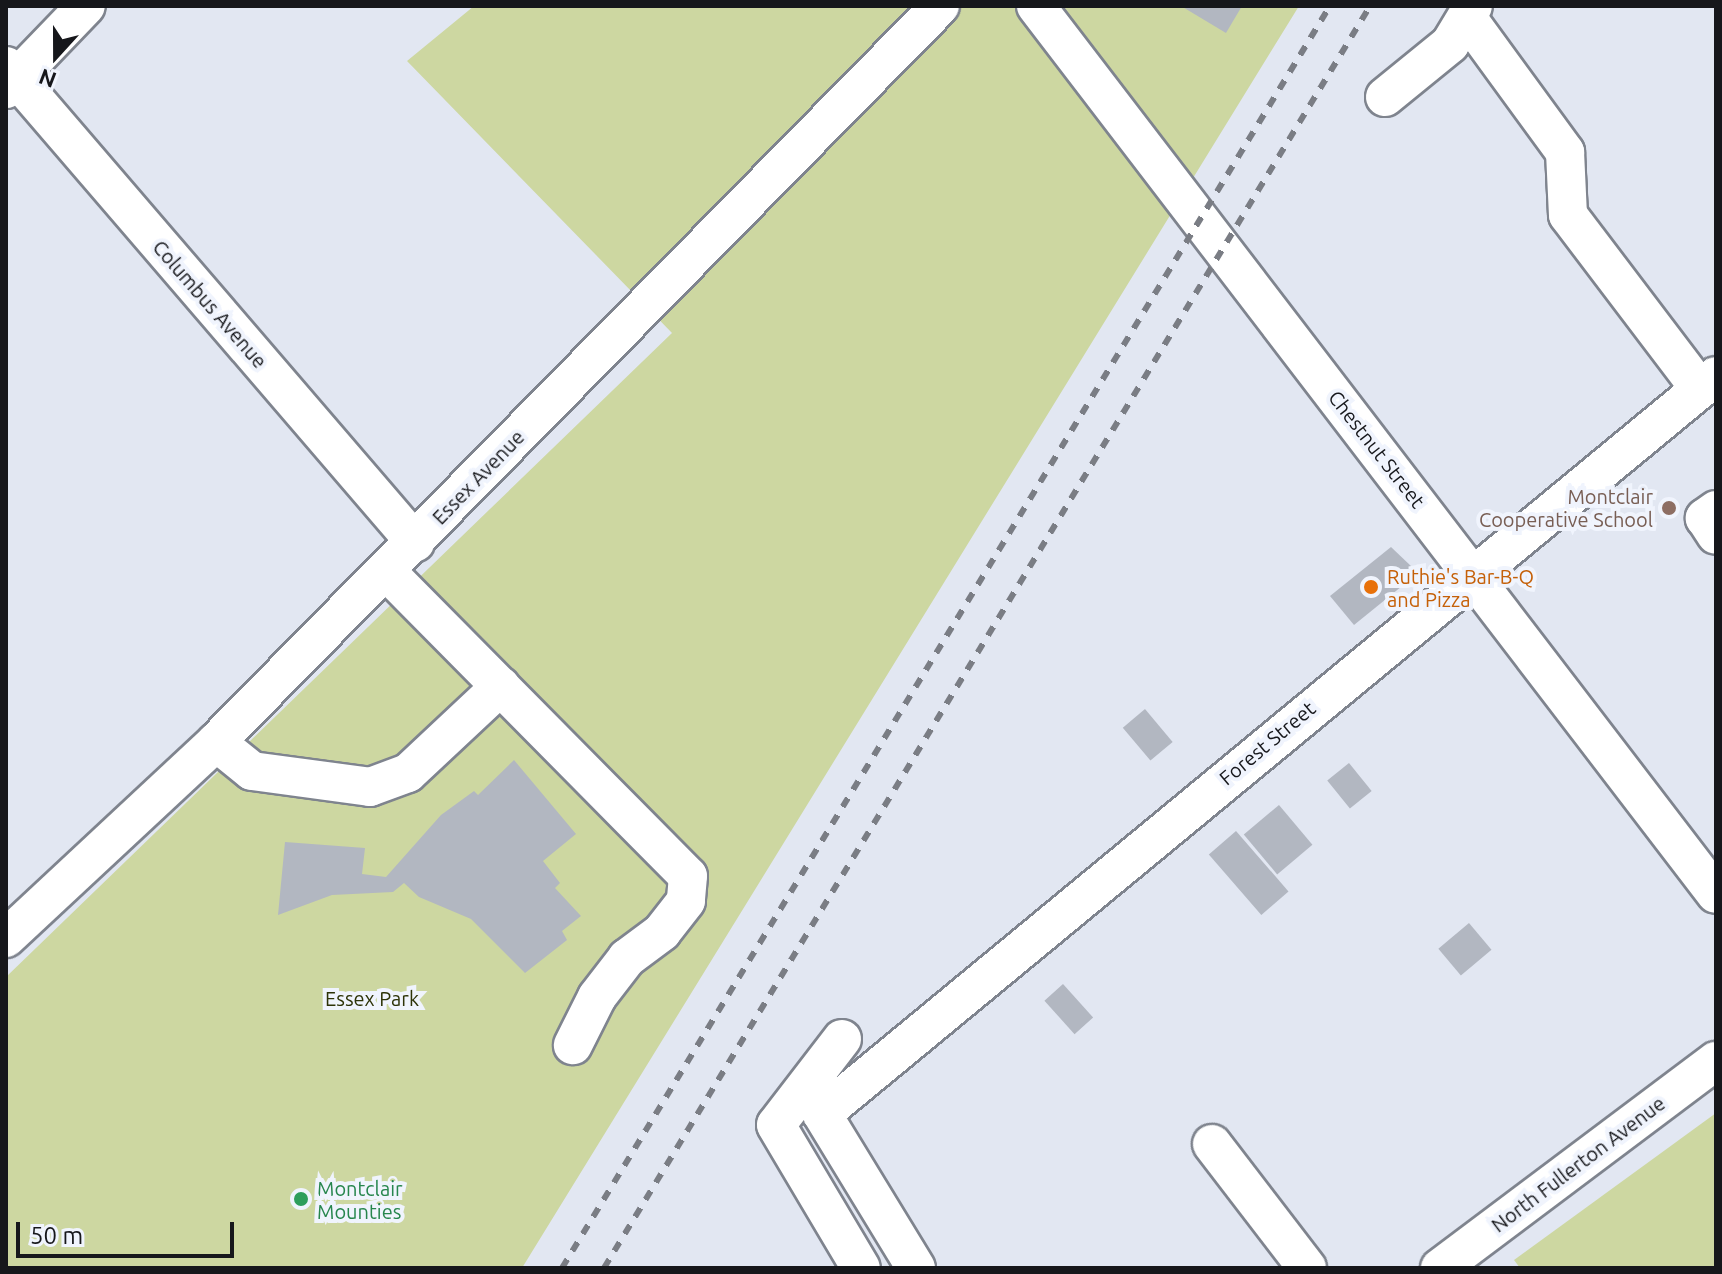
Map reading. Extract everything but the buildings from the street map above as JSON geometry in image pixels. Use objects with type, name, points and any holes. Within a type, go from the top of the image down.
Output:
[{"type":"street","points":[[10,78],[86,6]]},
{"type":"street","name":"Essex Avenue","points":[[6,938],[216,742],[940,6]]},
{"type":"street","name":"Chestnut Street","points":[[1036,6],[1474,571],[1716,894]]},
{"type":"street","points":[[1385,97],[1450,44],[1470,12],[1565,152],[1568,215],[1708,383]]},
{"type":"street","name":"Columbus Avenue","points":[[10,78],[415,542]]},
{"type":"street","name":"Forest Street","points":[[916,1268],[822,1114],[1474,571],[1708,383]]},
{"type":"street","points":[[1716,510],[1705,518],[1716,535]]},
{"type":"street","points":[[386,571],[688,876],[686,901],[662,932],[627,958],[597,997],[573,1045]]},
{"type":"street","points":[[216,742],[252,771],[370,787],[408,773],[501,686]]},
{"type":"street","points":[[842,1039],[776,1125],[861,1268]]},
{"type":"street","name":"North Fullerton Avenue","points":[[1440,1268],[1716,1061]]},
{"type":"street","points":[[1212,1144],[1307,1268]]},
{"type":"green space","name":"Essex Park","points":[[474,6],[1299,6],[522,1268],[6,1268],[6,977],[672,333],[407,61]]},
{"type":"green space","points":[[1716,1113],[1716,1268],[1520,1268],[1514,1260]]},
{"type":"railway","points":[[562,1268],[1330,6]]},
{"type":"railway","points":[[604,1268],[1370,6]]},
{"type":"place","name":"Montclair Cooperative School","points":[[1669,508]]},
{"type":"place","name":"Ruthie's Bar-B-Q and Pizza","points":[[1371,587]]},
{"type":"place","name":"Montclair Mounties","points":[[301,1199]]}]
